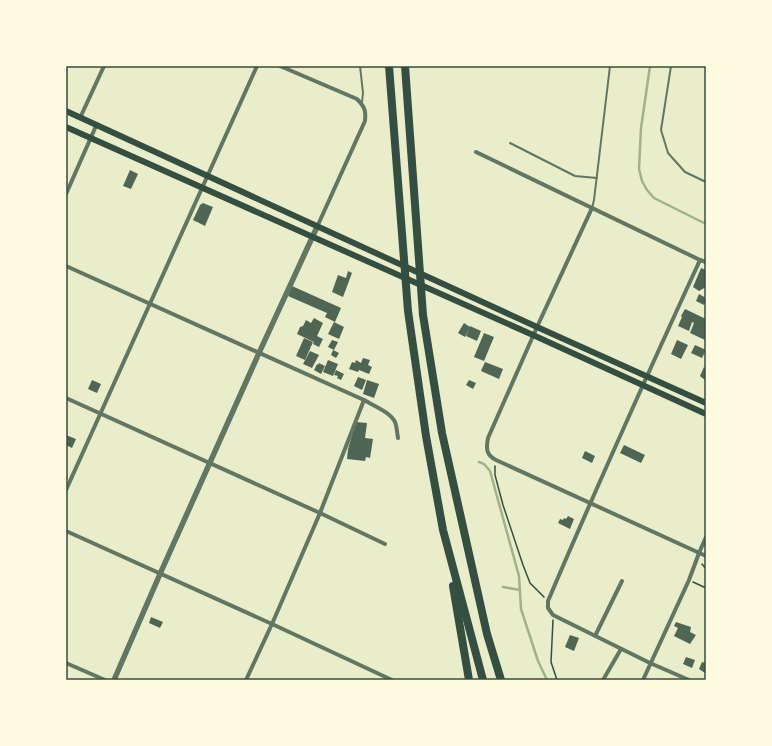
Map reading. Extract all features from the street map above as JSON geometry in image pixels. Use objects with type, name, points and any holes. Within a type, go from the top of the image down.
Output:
[{"type":"highway","points":[[389,66],[408,311],[426,436],[470,680]]},
{"type":"highway","points":[[405,66],[424,315],[442,433],[487,634],[501,680]]},
{"type":"highway","points":[[443,530],[483,680]]},
{"type":"highway","points":[[487,634],[504,680]]},
{"type":"main road","points":[[66,111],[207,177],[706,403]]},
{"type":"main road","points":[[66,127],[533,335],[706,414]]},
{"type":"street","points":[[80,118],[104,66]]},
{"type":"street","points":[[66,490],[257,66]]},
{"type":"street","points":[[114,680],[259,352],[365,121],[366,114],[363,105],[357,99],[280,66]]},
{"type":"street","points":[[66,194],[96,126]]},
{"type":"street","points":[[476,152],[706,262]]},
{"type":"street","points":[[592,208],[533,335],[488,438],[486,446],[488,453],[496,460],[706,556]]},
{"type":"street","points":[[689,680],[650,663],[553,615],[548,608],[548,601],[646,377],[700,260]]},
{"type":"street","points":[[66,266],[364,400],[387,413],[394,421],[398,438]]},
{"type":"street","points":[[66,398],[385,544]]},
{"type":"street","points":[[246,680],[320,513],[364,400]]},
{"type":"street","points":[[66,531],[272,624],[382,678],[392,680]]},
{"type":"street","points":[[643,680],[706,537]]},
{"type":"street","points":[[595,636],[622,581]]},
{"type":"street","points":[[603,680],[622,649]]},
{"type":"street","points":[[66,663],[105,680]]},
{"type":"lane","points":[[360,66],[363,92],[362,104]]},
{"type":"lane","points":[[592,208],[610,66]]},
{"type":"lane","points":[[671,66],[661,130],[668,153],[685,172],[706,182]]},
{"type":"lane","points":[[510,143],[575,176],[597,178]]},
{"type":"path","points":[[496,460],[495,475],[503,505],[523,565],[530,582],[548,601]]},
{"type":"path","points":[[688,580],[706,588]]},
{"type":"path","points":[[553,615],[550,662],[557,680]]},
{"type":"building","points":[[130,170],[138,174],[131,189],[123,186]]},
{"type":"building","points":[[203,203],[213,207],[205,226],[193,220],[200,205]]},
{"type":"building","points":[[701,268],[706,270],[706,287],[699,291],[693,287]]},
{"type":"building","points":[[348,271],[352,273],[343,297],[332,292],[338,275],[346,278]]},
{"type":"building","points":[[292,286],[341,308],[335,322],[325,317],[327,313],[288,296]]},
{"type":"building","points":[[699,294],[706,298],[704,305],[696,301]]},
{"type":"building","points":[[685,309],[706,319],[705,340],[690,333],[694,323],[692,322],[689,331],[678,326]]},
{"type":"building","points":[[314,318],[323,323],[317,336],[323,339],[319,347],[313,344],[314,342],[297,334],[300,327],[303,326],[306,320],[311,323]]},
{"type":"building","points":[[334,322],[344,327],[339,339],[328,334]]},
{"type":"building","points":[[464,323],[470,327],[465,337],[458,333]]},
{"type":"building","points":[[470,326],[481,331],[477,341],[466,336]]},
{"type":"building","points":[[484,333],[494,337],[484,361],[474,357]]},
{"type":"building","points":[[304,338],[313,342],[305,360],[296,356]]},
{"type":"building","points":[[332,340],[338,342],[334,350],[328,347]]},
{"type":"building","points":[[677,340],[688,345],[681,359],[671,354]]},
{"type":"building","points":[[695,345],[706,350],[702,358],[691,353]]},
{"type":"building","points":[[333,350],[339,353],[336,358],[331,355]]},
{"type":"building","points":[[310,351],[319,355],[312,368],[303,364]]},
{"type":"building","points":[[363,358],[370,360],[368,365],[372,367],[369,374],[359,370],[358,372],[349,369],[352,362],[355,363],[356,360],[361,363]]},
{"type":"building","points":[[328,360],[338,364],[333,376],[323,372]]},
{"type":"building","points":[[485,362],[503,369],[499,379],[481,371]]},
{"type":"building","points":[[319,363],[325,366],[321,374],[314,370]]},
{"type":"building","points":[[704,367],[706,368],[706,381],[700,376]]},
{"type":"building","points":[[336,370],[344,374],[341,380],[337,378],[338,376],[334,375]]},
{"type":"building","points":[[358,377],[366,380],[362,390],[354,386]]},
{"type":"building","points":[[92,380],[101,384],[97,393],[88,389]]},
{"type":"building","points":[[367,380],[379,384],[374,398],[363,394]]},
{"type":"building","points":[[469,380],[476,383],[473,389],[466,385]]},
{"type":"building","points":[[356,422],[367,423],[365,438],[373,439],[370,458],[366,457],[365,461],[347,459],[348,449]]},
{"type":"building","points":[[66,435],[76,439],[72,448],[66,445]]},
{"type":"building","points":[[624,445],[645,455],[641,463],[620,453]]},
{"type":"building","points":[[585,451],[595,456],[592,463],[582,458]]},
{"type":"building","points":[[568,516],[574,519],[570,529],[558,523],[560,519],[566,519]]},
{"type":"building","points":[[151,617],[163,622],[160,628],[149,623]]},
{"type":"building","points":[[676,622],[691,627],[690,632],[696,635],[690,644],[674,636],[678,628],[674,626]]},
{"type":"building","points":[[570,635],[579,638],[574,651],[565,647]]},
{"type":"building","points":[[686,657],[695,660],[692,668],[683,664]]},
{"type":"building","points":[[702,662],[706,663],[705,673],[699,669]]},
{"type":"waterway","points":[[650,66],[641,128],[639,169],[642,181],[654,198],[706,224]]},
{"type":"waterway","points":[[479,462],[484,464],[490,471],[519,576],[521,609],[538,661],[547,680]]},
{"type":"waterway","points":[[503,587],[520,590]]}]
